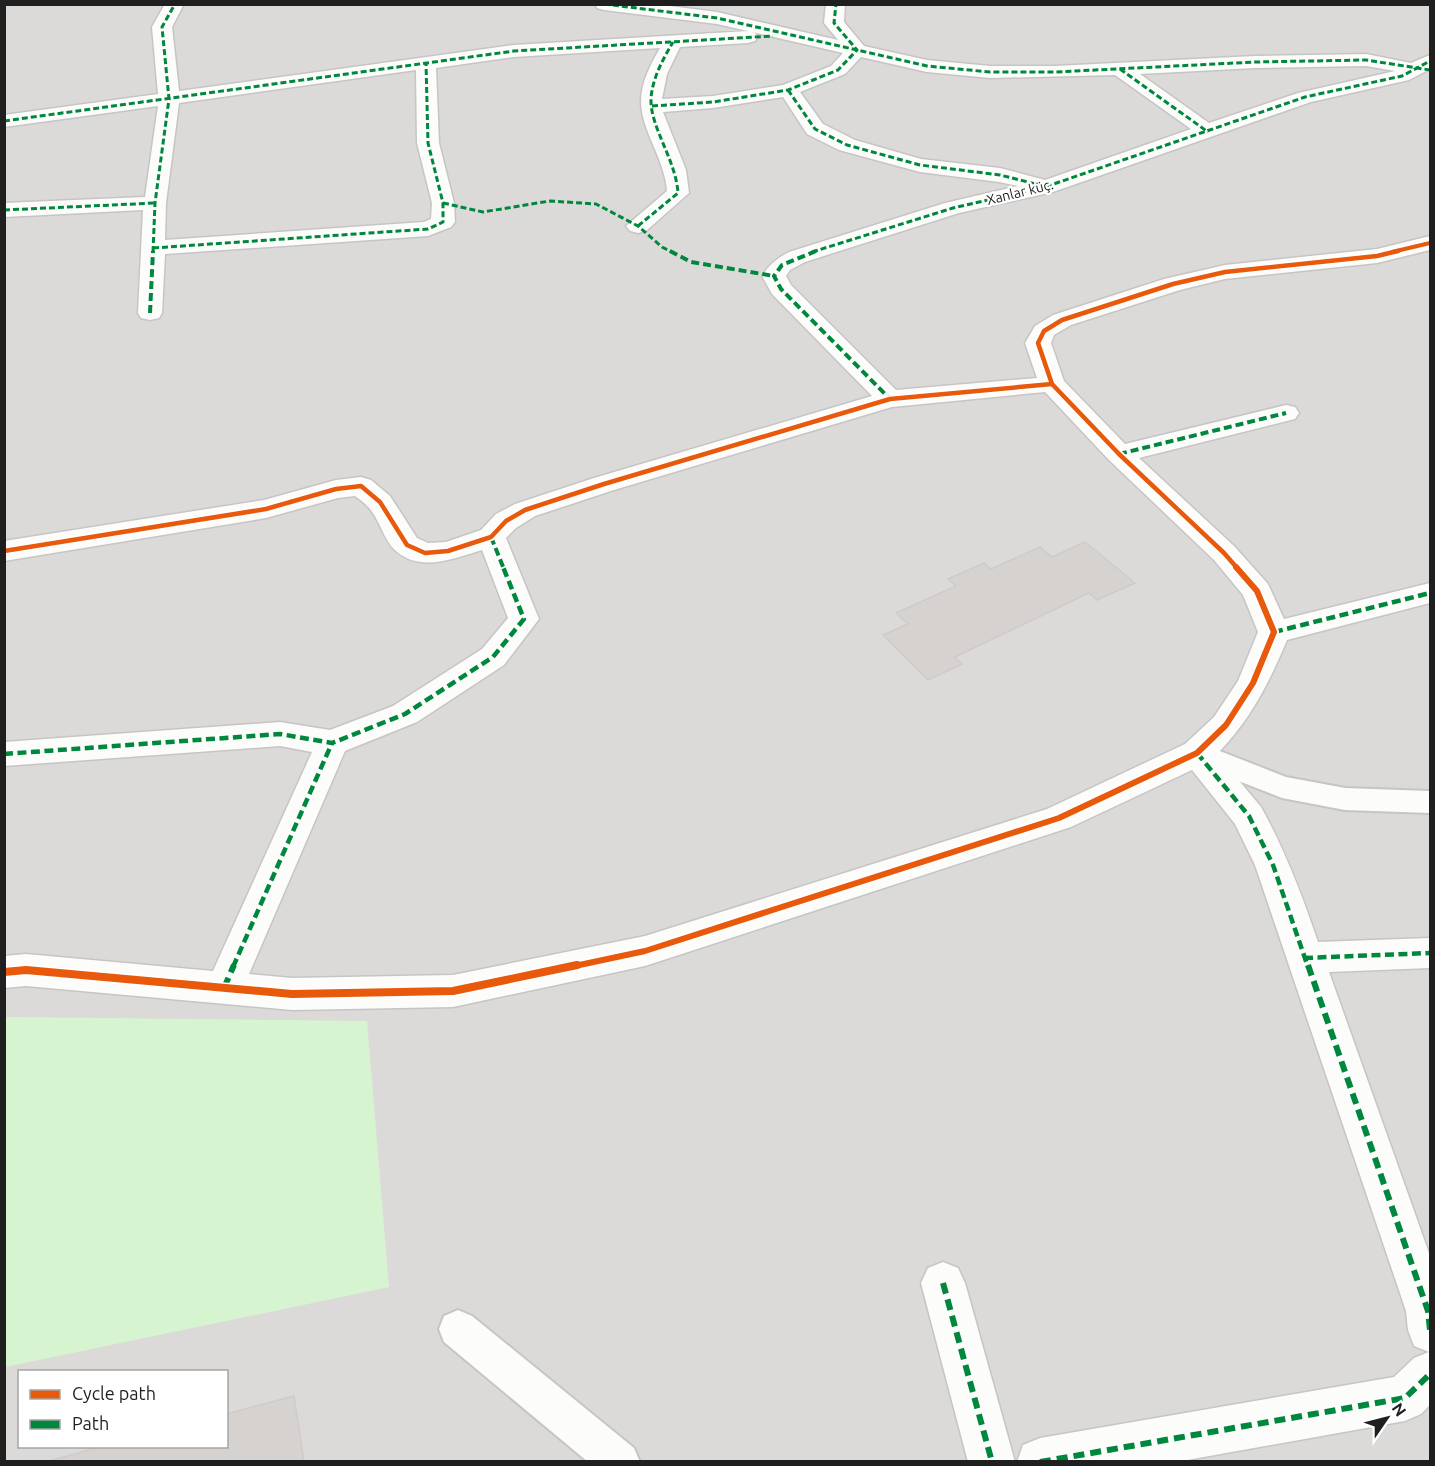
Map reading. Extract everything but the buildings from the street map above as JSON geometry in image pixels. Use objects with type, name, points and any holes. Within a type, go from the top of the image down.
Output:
[{"type":"street","points":[[150,314],[155,203],[169,99],[162,27],[175,4]]},
{"type":"street","points":[[604,4],[717,18],[927,66],[990,72],[1055,72],[1255,62],[1366,60],[1425,67]]},
{"type":"street","points":[[836,4],[834,24],[857,50]]},
{"type":"street","points":[[4,121],[514,51],[785,35]]},
{"type":"street","points":[[638,226],[678,193],[678,175],[652,106],[658,68],[673,42]]},
{"type":"street","points":[[652,106],[713,102],[788,90],[838,70],[857,50]]},
{"type":"street","points":[[153,248],[428,229],[443,222],[443,203],[428,143],[426,63]]},
{"type":"street","name":"Xanlar küç.","points":[[890,399],[781,289],[774,276],[782,265],[797,257],[953,208],[1045,186],[1305,97],[1402,76],[1425,67]]},
{"type":"street","points":[[1120,69],[1208,132]]},
{"type":"street","points":[[788,90],[815,129],[847,145],[920,165],[1000,175],[1045,186]]},
{"type":"street","points":[[4,210],[155,203]]},
{"type":"street","points":[[4,972],[26,970],[292,994],[453,991],[645,951],[1059,818],[1197,753],[1226,725],[1253,682],[1274,632],[1257,591],[1224,553],[1119,454],[1052,384],[1038,343],[1044,331],[1062,320],[1173,284],[1225,272],[1377,256],[1431,243]]},
{"type":"street","points":[[4,550],[266,509],[336,489],[362,486],[380,502],[407,546],[425,553],[448,551],[491,537],[506,521],[525,510],[604,484],[890,399],[1052,384]]},
{"type":"street","points":[[1119,454],[1286,413]]},
{"type":"street","points":[[4,754],[280,734],[332,743],[405,714],[493,657],[524,619],[491,537]]},
{"type":"street","points":[[1274,632],[1431,593]]},
{"type":"street","points":[[224,988],[332,743]]},
{"type":"street","points":[[1197,753],[1249,816],[1273,865],[1428,1311],[1431,1330]]},
{"type":"street","points":[[1304,958],[1431,952]]},
{"type":"street","points":[[942,1283],[992,1461]]},
{"type":"street","points":[[1040,1461],[1405,1398],[1431,1374]]},
{"type":"lane","points":[[1197,753],[1282,787],[1345,799],[1431,802]]},
{"type":"lane","points":[[458,1329],[620,1461]]},
{"type":"shaded area","points":[[5,5],[1430,5],[1430,1461],[5,1462]]},
{"type":"green space","points":[[5,1017],[367,1021],[389,1287],[5,1367]]},
{"type":"marked path","points":[[150,313],[155,203],[169,99],[162,27],[175,4]]},
{"type":"marked path","points":[[604,4],[717,18],[927,66],[990,72],[1055,72],[1255,62],[1366,60],[1430,70]]},
{"type":"marked path","points":[[652,106],[713,102],[788,90],[838,70],[857,50],[834,23],[836,4]]},
{"type":"marked path","points":[[4,121],[514,51],[773,36]]},
{"type":"marked path","points":[[638,226],[678,193],[675,170],[655,119],[651,100],[657,74],[673,42]]},
{"type":"marked path","points":[[890,399],[781,289],[774,276],[782,265],[797,257],[953,208],[1045,187],[1305,97],[1402,76],[1430,61]]},
{"type":"marked path","points":[[153,248],[428,229],[443,222],[443,203],[428,143],[426,63]]},
{"type":"marked path","points":[[1120,69],[1208,132]]},
{"type":"marked path","points":[[788,90],[815,129],[847,145],[920,165],[1000,175],[1044,186]]},
{"type":"marked path","points":[[443,203],[483,212],[550,201],[596,204],[638,226],[662,247],[691,262],[774,276]]},
{"type":"marked path","points":[[4,210],[155,203]]},
{"type":"marked path","points":[[1119,454],[1286,413]]},
{"type":"marked path","points":[[4,754],[280,734],[332,743],[405,714],[493,657],[524,619],[491,537]]},
{"type":"marked path","points":[[1274,632],[1430,593]]},
{"type":"marked path","points":[[224,988],[332,743]]},
{"type":"marked path","points":[[1197,753],[1249,816],[1273,865],[1428,1311],[1430,1330]]},
{"type":"marked path","points":[[1304,958],[1430,953]]},
{"type":"marked path","points":[[943,1283],[992,1462]]},
{"type":"marked path","points":[[1040,1462],[1405,1398],[1430,1374]]},
{"type":"cycle path","points":[[4,972],[26,970],[292,994],[453,991],[645,951],[1059,818],[1197,753],[1226,725],[1253,683],[1274,632],[1257,591],[1224,553],[1119,454],[1052,384],[1038,343],[1044,331],[1062,320],[1173,284],[1225,272],[1377,256],[1430,243]]},
{"type":"cycle path","points":[[4,551],[266,509],[336,489],[361,486],[380,502],[407,545],[425,553],[448,551],[491,537],[506,521],[525,510],[604,484],[890,399],[1052,384]]}]
